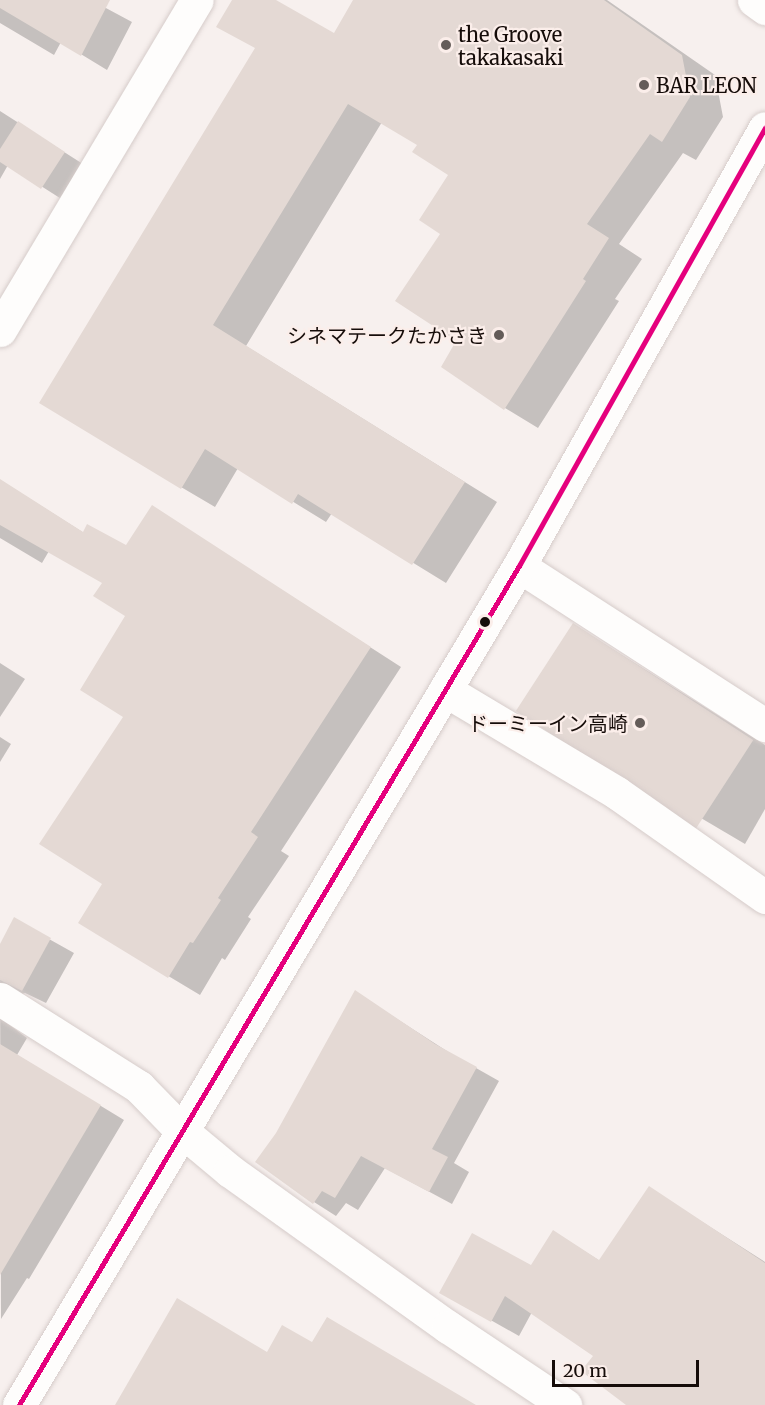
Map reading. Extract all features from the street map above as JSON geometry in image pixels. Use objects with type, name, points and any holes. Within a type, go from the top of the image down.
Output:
[{"type":"main road","points":[[0,330],[197,0]]},
{"type":"main road","points":[[754,0],[765,8]]},
{"type":"main road","points":[[19,1405],[519,566],[765,128]]},
{"type":"main road","points":[[519,566],[765,725]]},
{"type":"main road","points":[[445,690],[617,793],[765,897]]},
{"type":"main road","points":[[0,999],[139,1087],[182,1131],[259,1191],[448,1327],[565,1405]]},
{"type":"building","points":[[0,0],[110,0],[81,56],[0,8]]},
{"type":"building","points":[[232,0],[276,0],[334,33],[353,0],[604,0],[682,55],[690,97],[662,142],[650,134],[587,224],[609,238],[583,279],[586,281],[504,410],[441,367],[456,341],[395,301],[440,234],[419,220],[448,175],[412,152],[417,145],[348,104],[213,325],[465,482],[412,565],[298,494],[292,504],[205,449],[181,489],[39,403],[255,48],[216,27]]},
{"type":"building","points":[[18,121],[65,152],[41,189],[0,162],[0,149]]},
{"type":"building","points":[[0,479],[83,532],[87,524],[126,545],[152,505],[371,647],[251,832],[258,837],[218,898],[221,900],[193,943],[190,942],[168,978],[78,923],[102,884],[39,844],[123,717],[80,690],[125,616],[93,596],[102,583],[0,525]]},
{"type":"building","name":"ドーミーイン高崎","points":[[573,623],[753,740],[696,828],[516,711]]},
{"type":"building","points":[[14,917],[51,938],[22,991],[0,980],[0,944]]},
{"type":"building","points":[[355,990],[435,1044],[477,1067],[432,1149],[448,1157],[429,1192],[361,1156],[335,1198],[322,1191],[313,1204],[255,1162],[276,1133]]},
{"type":"building","points":[[0,1044],[101,1105],[0,1275]]},
{"type":"building","points":[[649,1186],[765,1263],[765,1405],[626,1405],[581,1371],[593,1356],[505,1296],[491,1322],[439,1293],[472,1233],[531,1265],[553,1230],[599,1260]]},
{"type":"building","points":[[177,1298],[267,1352],[282,1325],[312,1342],[327,1317],[476,1405],[115,1405]]},
{"type":"transit line","points":[[19,1405],[519,566],[765,128]]},
{"type":"place","name":"the Groove takakasaki","points":[[446,45]]},
{"type":"place","name":"BAR LEON","points":[[644,85]]},
{"type":"place","name":"シネマテークたかさき","points":[[499,335]]},
{"type":"place","name":"ドーミーイン高崎","points":[[640,723]]}]
